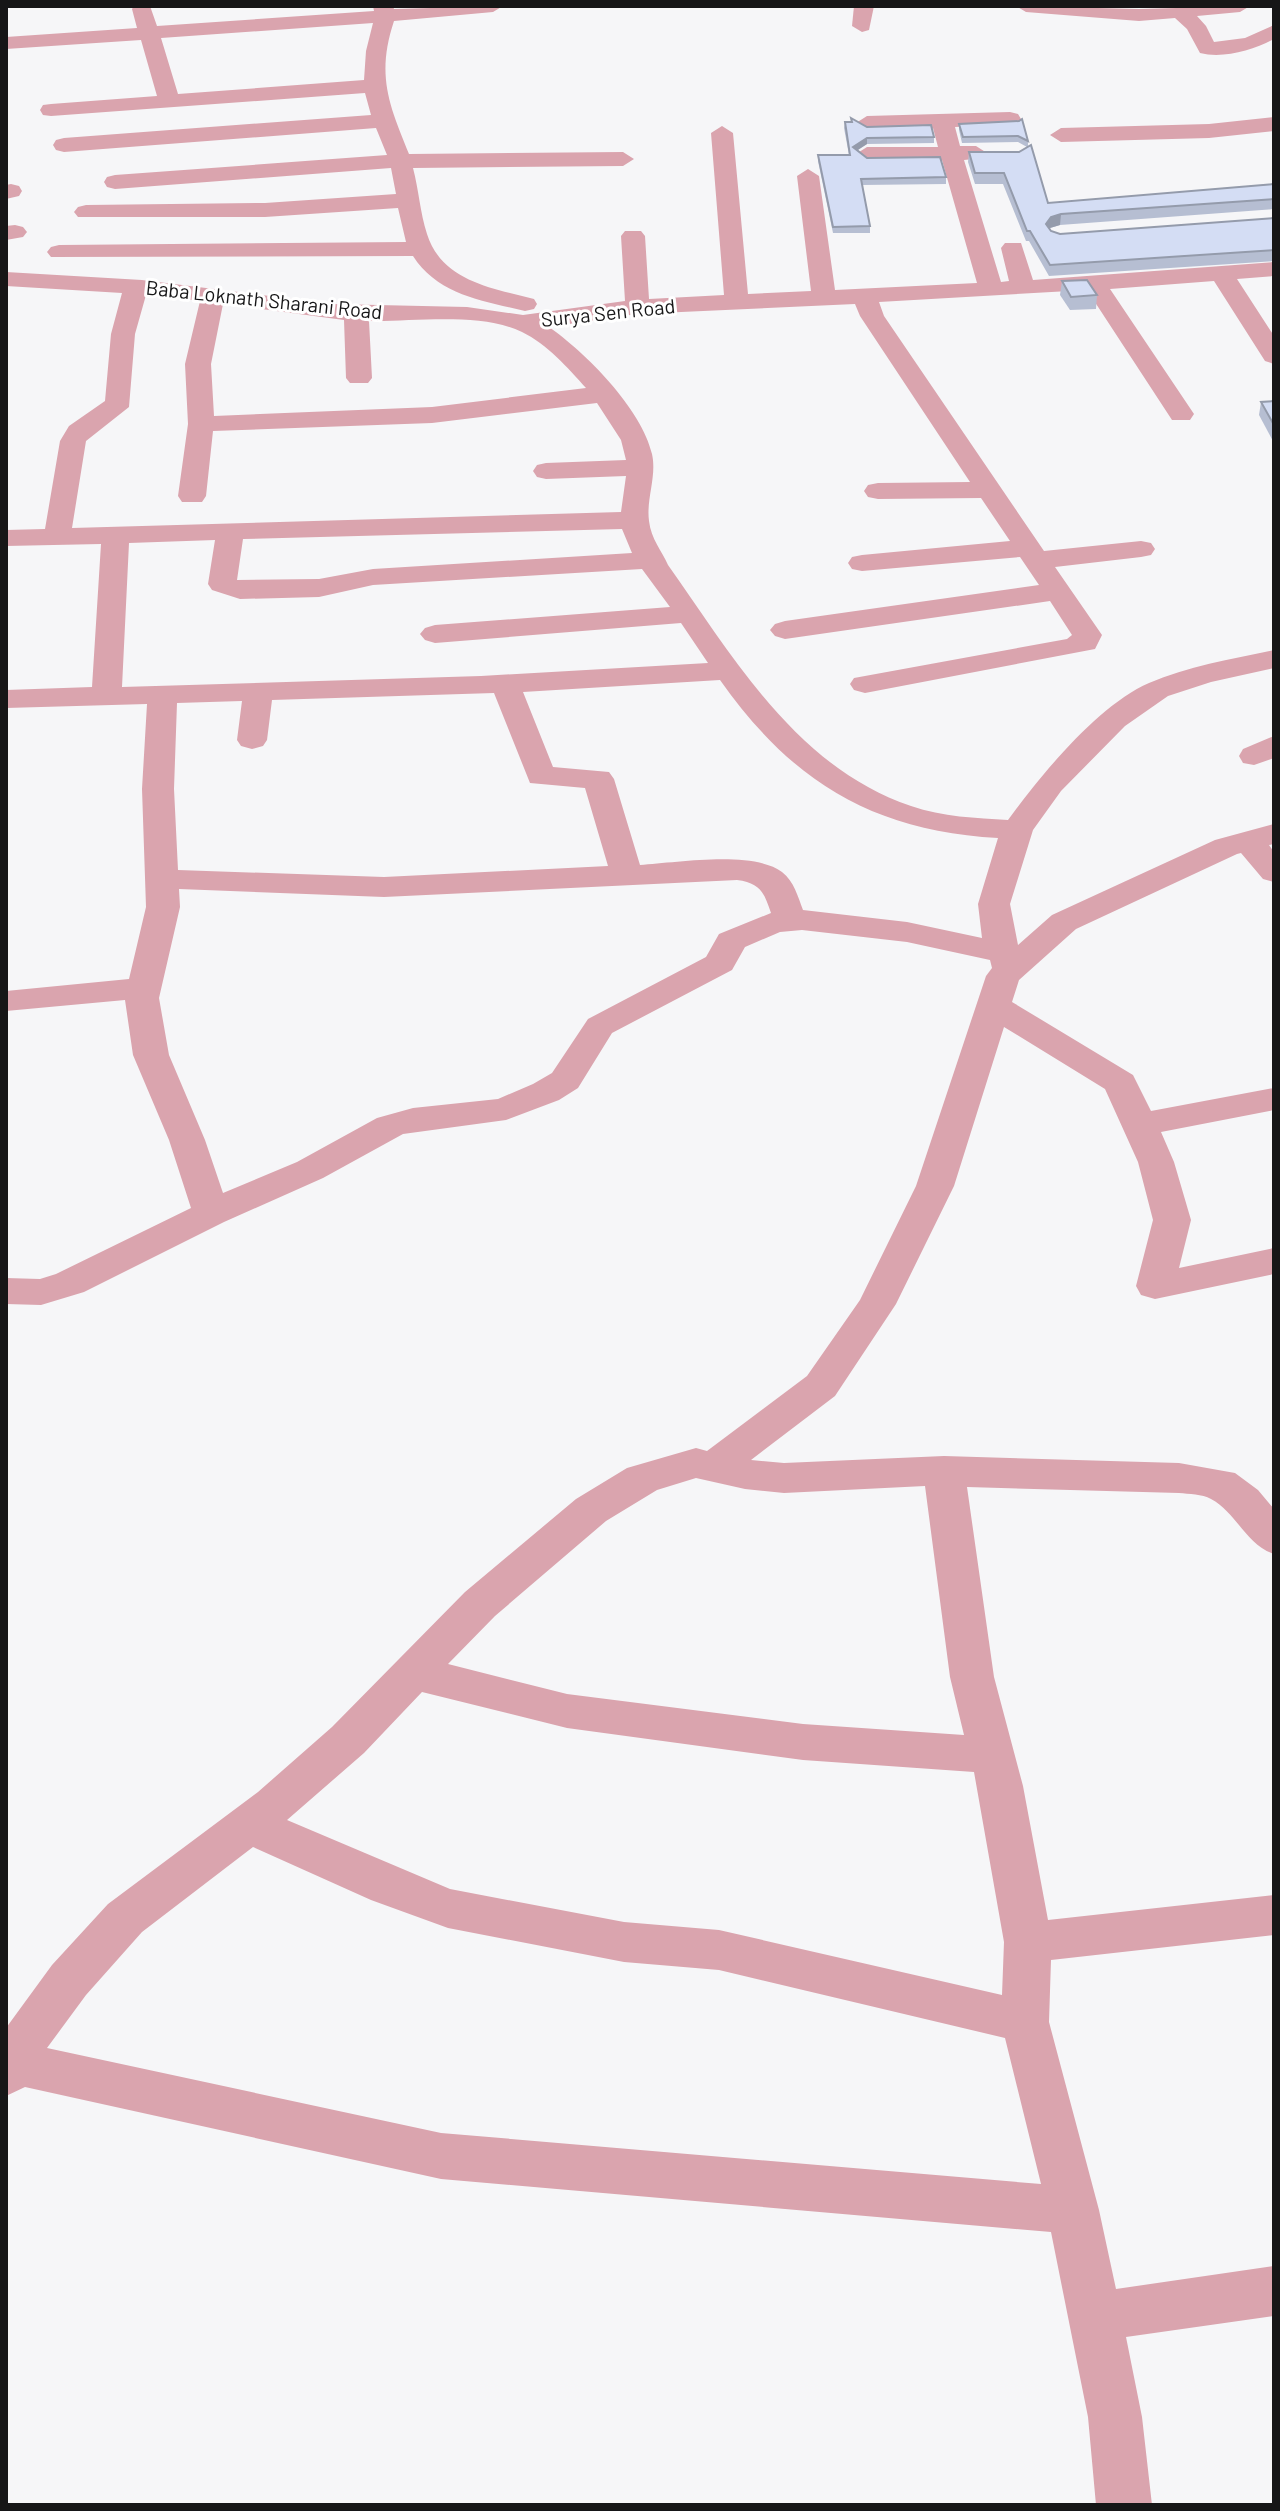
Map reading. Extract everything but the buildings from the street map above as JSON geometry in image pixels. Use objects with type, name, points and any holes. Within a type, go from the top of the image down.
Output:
[{"type":"street","points":[[141,6],[170,102]]},
{"type":"street","points":[[6,43],[384,11],[493,6]]},
{"type":"street","points":[[1026,6],[1123,14],[1240,6]]},
{"type":"street","points":[[384,11],[374,86],[383,121],[401,161],[412,219],[427,260],[452,282],[565,316]]},
{"type":"street","points":[[1180,12],[1196,26],[1209,58],[1250,44],[1274,31]]},
{"type":"street","points":[[51,110],[374,86]]},
{"type":"street","points":[[867,123],[1010,119]]},
{"type":"street","points":[[64,145],[383,121]]},
{"type":"street","points":[[942,121],[991,289]]},
{"type":"street","points":[[1061,135],[1209,131],[1274,124]]},
{"type":"street","points":[[722,133],[737,302]]},
{"type":"street","points":[[867,154],[992,153]]},
{"type":"street","points":[[115,182],[401,161],[623,159]]},
{"type":"street","points":[[808,176],[824,298]]},
{"type":"street","points":[[86,212],[265,210],[410,200]]},
{"type":"street","points":[[633,236],[637,307]]},
{"type":"street","points":[[1013,248],[1023,288]]},
{"type":"street","points":[[59,252],[422,249]]},
{"type":"street","name":"Surya Sen Road","points":[[521,323],[637,307],[1023,288],[1274,269]]},
{"type":"street","points":[[1221,272],[1274,356]]},
{"type":"street","name":"Baba Loknath Sharani Road","points":[[6,279],[136,287],[356,313],[488,316],[521,323]]},
{"type":"street","points":[[1094,283],[1181,414]]},
{"type":"street","points":[[57,537],[73,441],[78,432],[116,407],[118,401],[123,334],[136,287]]},
{"type":"street","points":[[192,496],[201,424],[198,364],[213,296]]},
{"type":"street","points":[[865,296],[872,316],[1087,635],[1085,643],[1039,654],[865,684]]},
{"type":"street","points":[[356,313],[359,378]]},
{"type":"street","name":"Surya Sen Road","points":[[521,323],[530,325],[567,350],[604,394],[640,454],[634,520],[638,537],[728,671],[786,744],[832,781],[864,798],[947,824],[1017,830]]},
{"type":"street","points":[[201,424],[432,415],[604,394]]},
{"type":"street","points":[[546,471],[639,468]]},
{"type":"street","points":[[878,491],[992,490]]},
{"type":"street","points":[[6,538],[634,520]]},
{"type":"street","points":[[230,533],[222,584],[229,589],[240,590],[319,588],[373,577],[652,560]]},
{"type":"street","points":[[107,696],[115,535]]},
{"type":"street","points":[[862,563],[1141,549]]},
{"type":"street","points":[[785,630],[1059,591]]},
{"type":"street","points":[[435,634],[690,614]]},
{"type":"street","points":[[715,1466],[821,1386],[877,1304],[935,1186],[1007,961],[997,933],[994,904],[1017,830],[1050,784],[1114,720],[1157,690],[1203,675],[1274,659]]},
{"type":"street","points":[[6,699],[505,684],[728,671]]},
{"type":"street","points":[[505,684],[541,776],[598,779],[626,874]]},
{"type":"street","points":[[252,740],[258,692]]},
{"type":"street","points":[[162,694],[158,789],[163,907],[143,988],[145,1030],[151,1055],[187,1140],[211,1213]]},
{"type":"street","points":[[1007,961],[1064,922],[1226,847],[1260,837],[1274,872]]},
{"type":"street","points":[[161,879],[356,887],[737,870],[769,875],[777,883],[790,921]]},
{"type":"street","points":[[6,1291],[56,1289],[211,1213],[310,1170],[390,1126],[413,1119],[473,1115],[506,1109],[546,1092],[565,1080],[600,1026],[720,963],[731,941],[774,922],[907,932],[1007,961]]},
{"type":"street","points":[[6,1001],[143,988]]},
{"type":"street","points":[[993,1006],[1120,1083],[1156,1162],[1172,1220],[1155,1286],[1274,1261]]},
{"type":"street","points":[[1138,1125],[1274,1099]]},
{"type":"street","points":[[1073,2210],[441,2156],[10,2069],[30,2032],[69,1980],[125,1918],[249,1824],[348,1740],[480,1604],[609,1498],[642,1479],[696,1463],[745,1474],[784,1478],[944,1471],[1179,1478],[1220,1484],[1258,1499],[1274,1538]]},
{"type":"street","points":[[944,1471],[972,1677],[993,1755],[1028,1942],[1025,2022],[1073,2210],[1095,2317],[1115,2417],[1124,2505]]},
{"type":"street","points":[[414,1673],[567,1711],[803,1742],[993,1755]]},
{"type":"street","points":[[249,1824],[388,1886],[448,1908],[624,1942],[719,1950],[1025,2022]]},
{"type":"street","points":[[1028,1942],[1274,1915]]},
{"type":"street","points":[[1095,2317],[1274,2291]]}]
